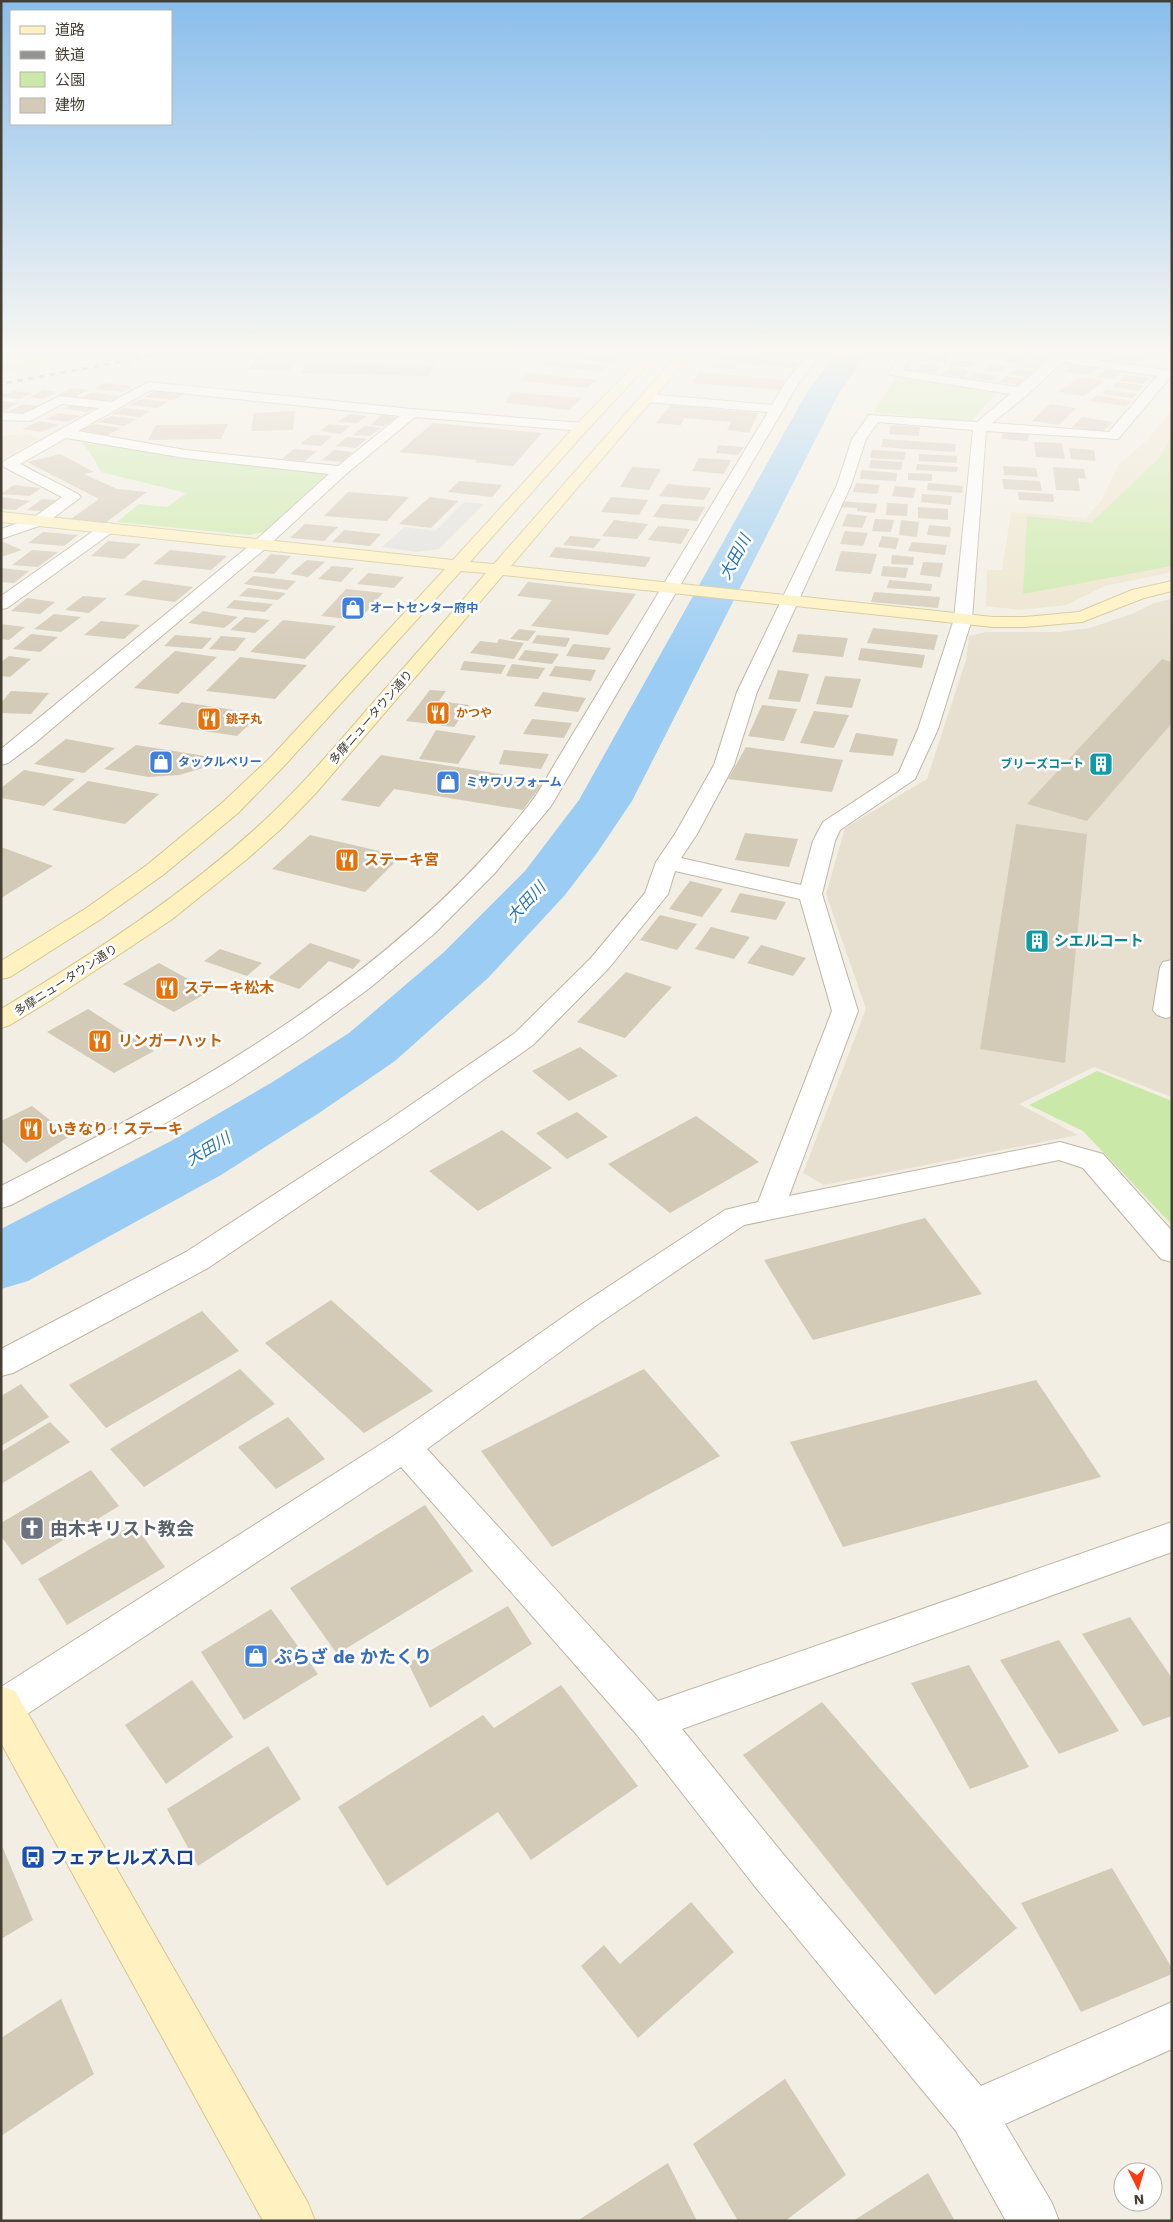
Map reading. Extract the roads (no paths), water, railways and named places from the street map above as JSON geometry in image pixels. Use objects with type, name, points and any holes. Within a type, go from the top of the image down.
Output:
[{"type":"main road","points":[[1,972],[93,914],[155,870],[230,808],[284,754],[555,457]]},
{"type":"main road","name":"多摩ニュータウン通り","points":[[1,1020],[101,958],[154,921],[238,856],[277,822],[309,789],[596,457]]},
{"type":"main road","points":[[1,517],[963,619],[1025,622],[1065,620],[1095,612],[1138,594],[1172,586]]},
{"type":"main road","points":[[2,1707],[290,2221]]},
{"type":"street","points":[[1,534],[39,521],[73,497],[9,464],[22,457]]},
{"type":"street","points":[[210,457],[341,471]]},
{"type":"street","points":[[1,759],[28,739],[261,544],[359,457]]},
{"type":"street","points":[[1,1198],[93,1153],[192,1095],[304,1024],[418,937],[450,907],[512,842],[540,806],[681,590],[752,457]]},
{"type":"street","points":[[1,1364],[198,1260],[396,1128],[524,1039],[600,963],[656,894],[667,862],[686,834],[724,764],[747,692],[844,485],[853,457]]},
{"type":"street","points":[[770,1208],[845,1011],[810,894],[830,827],[908,775],[928,729],[963,619],[977,457]]},
{"type":"street","points":[[1,604],[108,528]]},
{"type":"street","points":[[667,862],[810,894]]},
{"type":"street","points":[[1166,1010],[1172,967]]},
{"type":"street","points":[[2,1707],[404,1447],[590,1314],[735,1217],[770,1208],[1060,1151],[1093,1161],[1172,1251]]},
{"type":"street","points":[[404,1447],[651,1722],[768,1870],[973,2114],[1034,2221]]},
{"type":"street","points":[[651,1722],[1172,1537]]},
{"type":"street","points":[[973,2114],[1172,2025]]},
{"type":"waterway","name":"大田川","points":[[1,1262],[196,1158],[295,1098],[372,1047],[466,965],[545,883],[578,841],[605,801],[789,457]]},
{"type":"place","name":"オートセンター府中","points":[[353,608]]},
{"type":"place","name":"かつや","points":[[438,713]]},
{"type":"place","name":"銚子丸","points":[[209,719]]},
{"type":"place","name":"タックルベリー","points":[[161,762]]},
{"type":"place","name":"ブリーズコート","points":[[1101,764]]},
{"type":"place","name":"ミサワリフォーム","points":[[448,782]]},
{"type":"place","name":"ステーキ宮","points":[[347,860]]},
{"type":"place","name":"シエルコート","points":[[1037,941]]},
{"type":"place","name":"ステーキ松木","points":[[167,988]]},
{"type":"place","name":"リンガーハット","points":[[100,1041]]},
{"type":"place","name":"いきなり！ステーキ","points":[[31,1129]]},
{"type":"place","name":"由木キリスト教会","points":[[32,1528]]},
{"type":"place","name":"ぷらざ de かたくり","points":[[256,1656]]},
{"type":"place","name":"フェアヒルズ入口","points":[[33,1857]]}]
